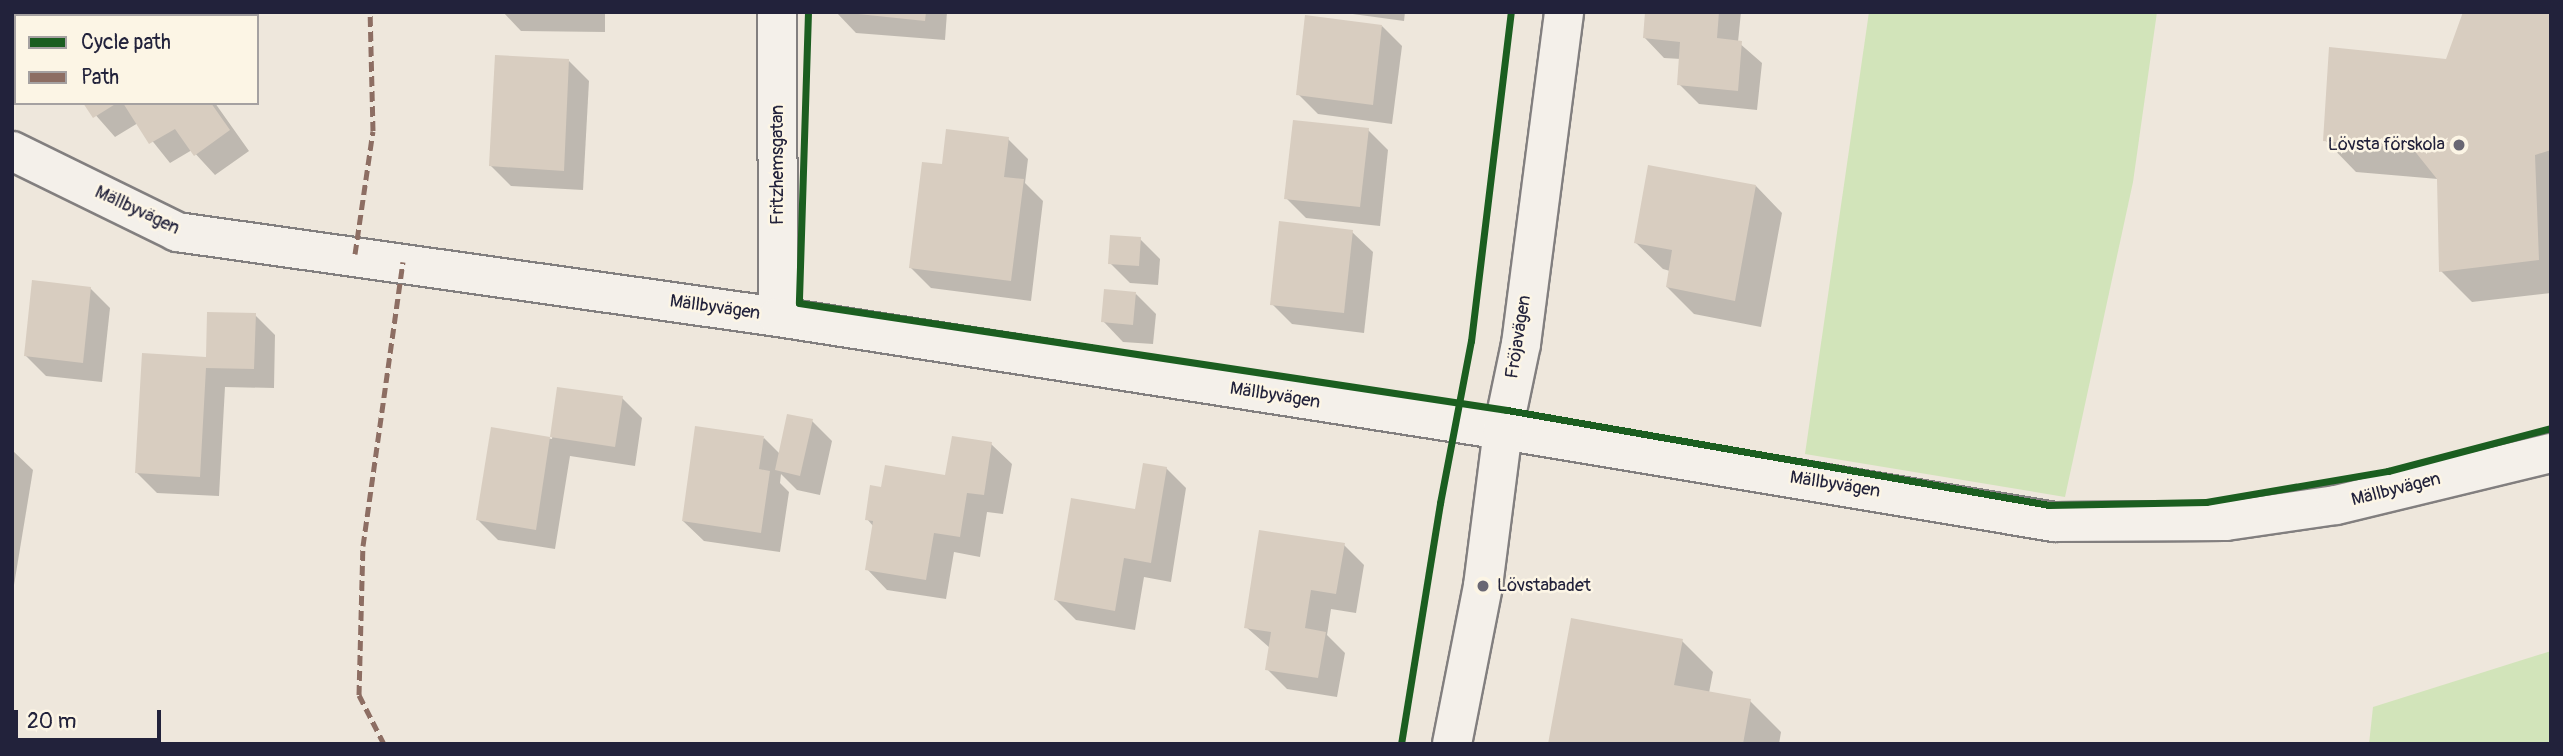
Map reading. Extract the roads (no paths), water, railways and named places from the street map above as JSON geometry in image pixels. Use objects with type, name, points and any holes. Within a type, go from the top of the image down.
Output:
[{"type":"street","name":"Fritzhemsgatan","points":[[778,12],[778,317]]},
{"type":"street","name":"Fröjavägen","points":[[1452,744],[1483,586],[1503,430],[1521,345],[1564,12]]},
{"type":"street","name":"Mällbyvägen","points":[[12,151],[177,232],[778,317],[1503,430],[2054,522],[2226,521],[2336,505],[2551,453]]},
{"type":"place","name":"Lövsta förskola","points":[[2459,145]]},
{"type":"place","name":"Lövstabadet","points":[[1483,586]]}]
